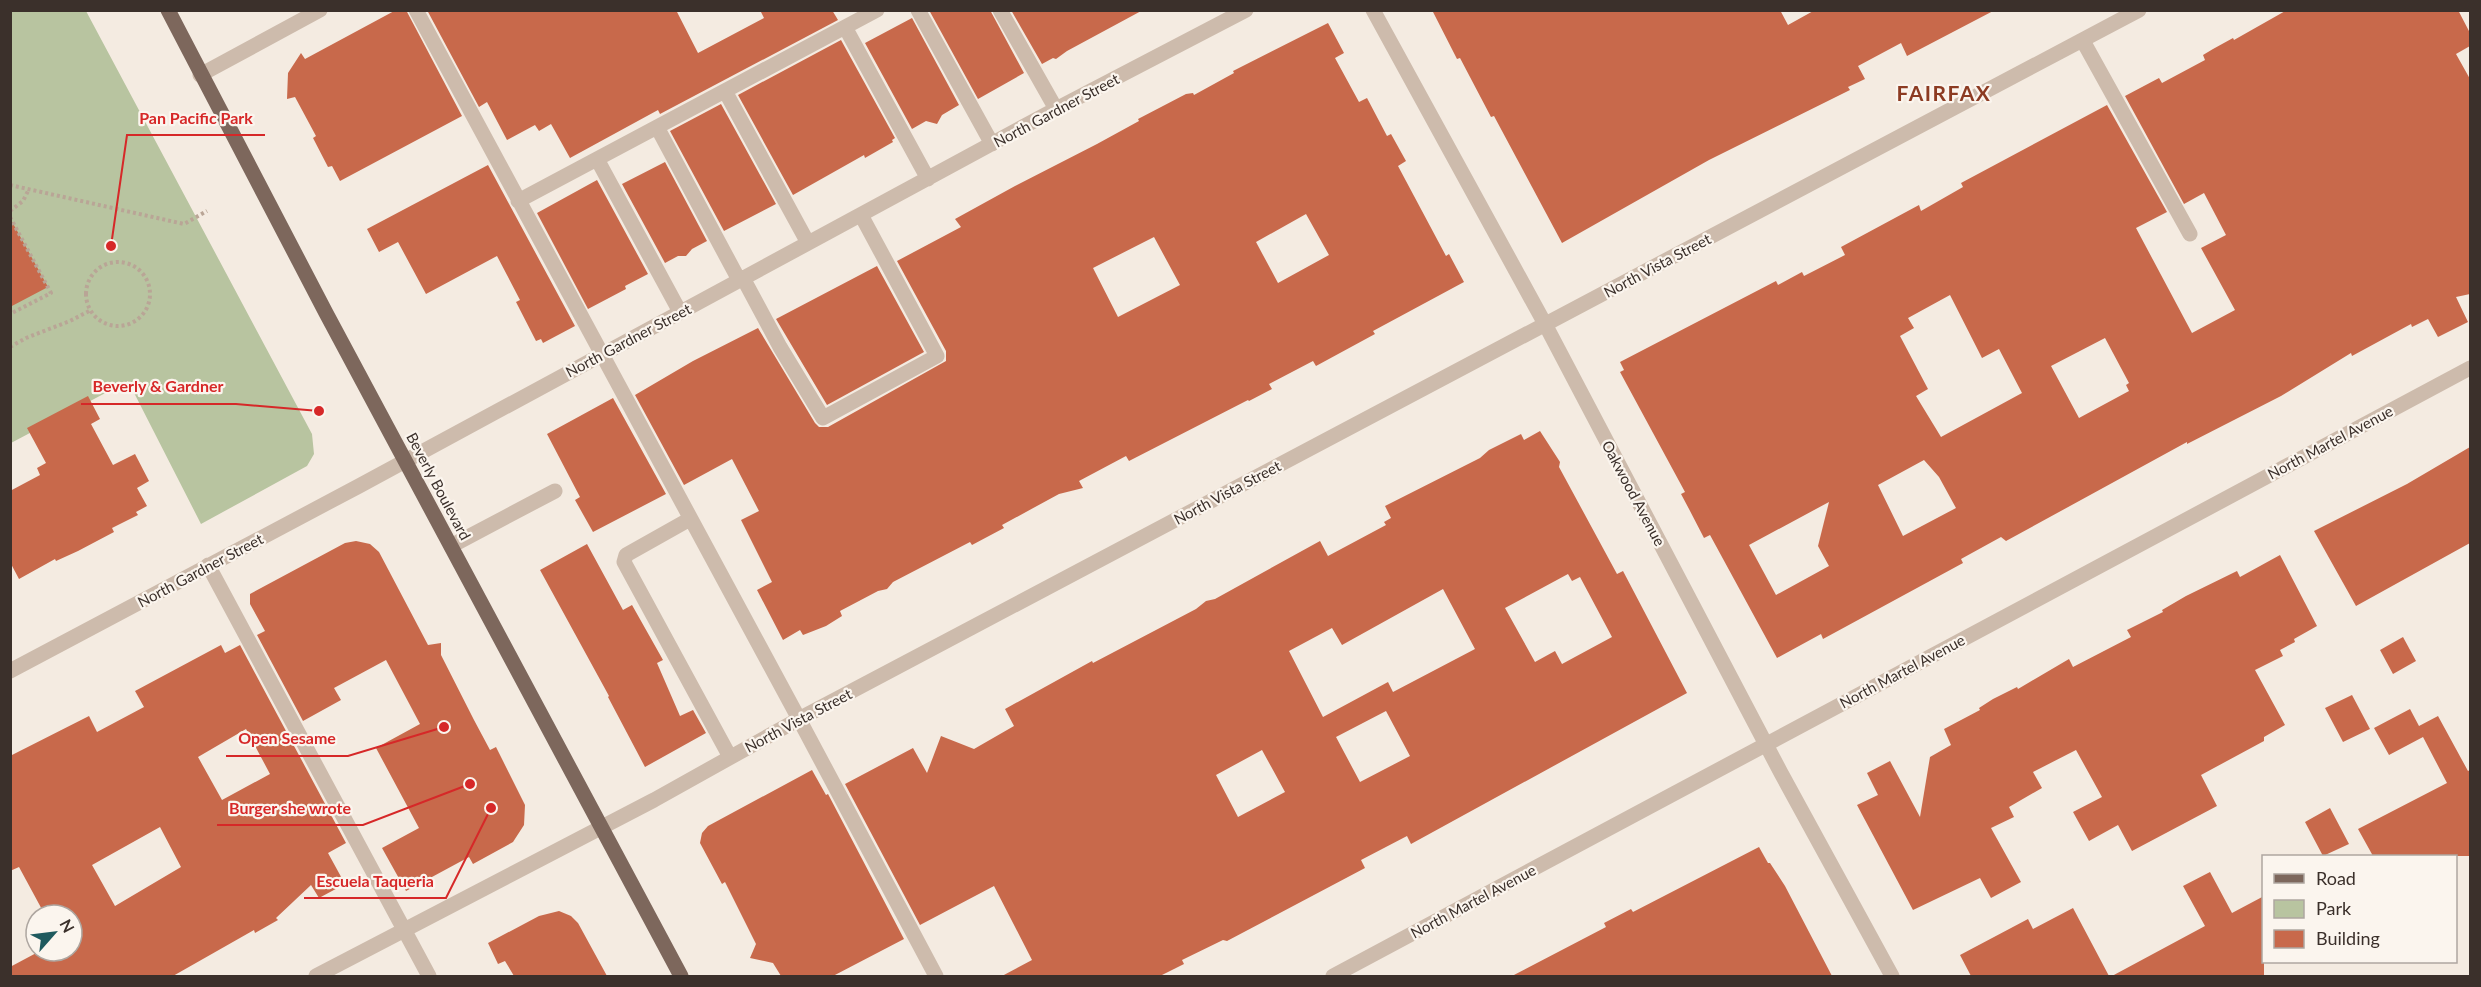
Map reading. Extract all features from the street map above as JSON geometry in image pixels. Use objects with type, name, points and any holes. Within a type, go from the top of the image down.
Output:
[{"type":"main road","name":"Beverly Boulevard","points":[[168,10],[200,75],[681,976]]},
{"type":"street","points":[[200,75],[320,10]]},
{"type":"street","points":[[416,10],[936,976]]},
{"type":"street","points":[[518,201],[877,10]]},
{"type":"street","points":[[918,10],[992,144]]},
{"type":"street","points":[[1000,10],[1056,110]]},
{"type":"street","name":"North Gardner Street","points":[[10,671],[928,178],[1246,10]]},
{"type":"street","name":"Oakwood Avenue","points":[[1373,10],[1545,324],[1766,744],[1892,976]]},
{"type":"street","name":"North Vista Street","points":[[316,976],[600,828],[799,719],[2139,10]]},
{"type":"street","points":[[845,27],[928,178]]},
{"type":"street","points":[[2083,41],[2190,234]]},
{"type":"street","points":[[725,91],[808,243]]},
{"type":"street","points":[[657,128],[741,279],[823,418],[937,356],[861,215]]},
{"type":"street","points":[[597,159],[680,312]]},
{"type":"street","name":"North Martel Avenue","points":[[1334,976],[2470,368]]},
{"type":"street","points":[[451,546],[555,491]]},
{"type":"street","points":[[690,519],[627,555],[624,562],[730,757]]},
{"type":"street","points":[[208,565],[429,976]]},
{"type":"path","points":[[10,185],[184,224],[207,211]]},
{"type":"path","points":[[10,211],[23,201],[29,189]]},
{"type":"path","points":[[10,217],[51,293],[10,315]]},
{"type":"path","points":[[118,262],[129,264],[145,277],[150,299],[146,310],[139,318],[129,323],[108,324],[91,310],[87,299],[87,288],[90,278],[97,269],[118,262]]},
{"type":"path","points":[[10,347],[91,310]]},
{"type":"green space","points":[[11,11],[86,11],[312,434],[314,454],[307,466],[201,524],[128,381],[11,443]]},
{"type":"building","points":[[396,10],[406,10],[462,116],[340,181],[332,166],[328,167],[313,138],[316,136],[295,97],[287,99],[288,73],[301,53],[305,59]]},
{"type":"building","points":[[427,10],[676,10],[698,53],[764,18],[760,10],[832,10],[838,20],[660,114],[658,110],[570,158],[551,124],[539,131],[535,125],[507,140],[487,102],[479,107]]},
{"type":"building","points":[[929,10],[990,10],[1024,73],[978,99]]},
{"type":"building","points":[[1011,10],[1143,10],[1056,59],[1053,58],[1042,64]]},
{"type":"building","points":[[1432,10],[1780,10],[1788,25],[1815,10],[1995,10],[1907,56],[1901,43],[1858,66],[1865,79],[1848,87],[1850,90],[1709,160],[1562,243],[1494,116],[1491,117],[1460,58],[1457,59]]},
{"type":"building","points":[[2287,10],[2458,10],[2470,33],[2470,46],[2456,54],[2470,79],[2470,294],[2456,297],[2468,322],[2438,337],[2428,319],[2412,327],[2411,324],[2352,356],[2351,353],[2281,396],[2187,444],[2187,442],[2006,541],[2001,537],[1961,559],[1963,563],[1823,639],[1821,634],[1777,658],[1710,535],[1704,538],[1681,494],[1685,492],[1620,372],[1624,370],[1620,362],[1776,281],[1778,285],[1802,272],[1804,276],[1845,255],[1841,247],[1919,205],[1921,211],[1963,187],[1961,183],[2107,105],[2167,212],[2136,228],[2192,333],[2235,310],[2201,248],[2226,235],[2204,193],[2184,204],[2125,96],[2159,78],[2162,83],[2205,60],[2203,55],[2213,49],[2233,38],[2234,40]],"holes":[[[1950,295],[1982,358],[1999,349],[2022,393],[1941,437],[1916,396],[1928,389],[1900,336],[1914,328],[1908,318]],[[2105,338],[2129,383],[2126,385],[2129,391],[2079,418],[2051,366]],[[1924,460],[1939,477],[1956,508],[1903,536],[1878,485]],[[1829,502],[1818,546],[1829,566],[1776,595],[1749,545]]]},
{"type":"building","points":[[912,18],[959,105],[942,115],[937,124],[926,121],[912,129],[865,43]]},
{"type":"building","points":[[1328,23],[1344,53],[1335,58],[1359,102],[1367,98],[1387,136],[1391,134],[1406,161],[1398,166],[1446,256],[1449,254],[1464,282],[1373,331],[1375,334],[1316,366],[1313,361],[1269,384],[1272,389],[1249,401],[1129,461],[1126,456],[1079,481],[1083,488],[1059,494],[1002,525],[1004,528],[972,545],[970,542],[893,582],[887,589],[878,591],[840,611],[842,616],[826,626],[803,635],[800,630],[783,640],[757,590],[772,582],[741,520],[759,511],[732,459],[684,485],[635,395],[693,361],[758,328],[815,423],[819,427],[828,427],[946,361],[946,351],[897,261],[961,227],[955,219],[1186,94],[1193,93],[1194,95],[1234,73],[1233,71]],"holes":[[[1306,214],[1329,255],[1278,283],[1256,242]],[[1154,237],[1180,285],[1118,317],[1093,268]]]},
{"type":"building","points":[[841,40],[895,138],[893,142],[865,158],[864,155],[793,195],[738,95]]},
{"type":"building","points":[[721,104],[776,204],[724,231],[670,131]]},
{"type":"building","points":[[665,162],[707,241],[692,249],[686,256],[678,256],[665,263],[622,184]]},
{"type":"building","points":[[488,165],[575,326],[543,343],[541,339],[536,341],[516,302],[520,300],[497,256],[426,294],[398,242],[379,252],[367,229]]},
{"type":"building","points":[[597,180],[648,274],[625,286],[626,289],[588,309],[537,213]]},
{"type":"building","points":[[10,218],[48,287],[10,307]]},
{"type":"building","points":[[877,266],[924,352],[827,405],[776,319]]},
{"type":"building","points":[[88,396],[100,419],[91,424],[113,465],[135,454],[149,481],[137,488],[147,506],[136,512],[138,515],[112,528],[114,532],[78,551],[56,561],[55,559],[19,579],[10,562],[10,491],[40,475],[37,468],[46,463],[27,428]]},
{"type":"building","points":[[613,398],[666,494],[593,532],[575,500],[580,497],[547,434]]},
{"type":"building","points":[[1540,431],[1560,462],[1559,467],[1617,574],[1623,571],[1687,693],[1411,844],[1407,836],[1361,860],[1365,868],[1227,941],[1223,940],[1182,960],[1184,964],[1160,976],[1002,976],[1032,960],[994,886],[920,925],[845,784],[913,748],[927,773],[941,736],[974,749],[1014,726],[1005,709],[1320,541],[1328,556],[1386,525],[1384,522],[1391,518],[1385,506],[1480,458],[1489,450],[1521,434],[1524,440]],"holes":[[[1568,574],[1572,581],[1580,577],[1612,637],[1562,664],[1555,651],[1535,662],[1505,608]],[[1443,589],[1475,649],[1393,692],[1388,682],[1323,717],[1289,651],[1332,628],[1342,645]],[[1386,711],[1410,756],[1360,782],[1336,737]],[[1262,750],[1285,792],[1238,817],[1216,775]]]},
{"type":"building","points":[[2470,447],[2470,543],[2356,606],[2314,531],[2407,484]]},
{"type":"building","points":[[356,541],[370,544],[379,552],[428,645],[441,643],[441,655],[474,720],[490,750],[496,747],[525,805],[524,825],[513,842],[473,864],[469,857],[406,891],[382,848],[419,828],[376,748],[420,724],[386,660],[334,688],[341,700],[303,721],[257,635],[265,631],[250,604],[250,594],[345,543]]},
{"type":"building","points":[[587,544],[623,610],[632,605],[663,660],[657,663],[680,716],[693,710],[706,733],[645,767],[540,570]]},
{"type":"building","points":[[2280,555],[2317,626],[2280,650],[2283,656],[2255,670],[2285,725],[2264,737],[2264,741],[2201,775],[2217,806],[2132,851],[2118,825],[2089,841],[2073,812],[2102,797],[2076,750],[2033,772],[2042,788],[2009,807],[2014,817],[1991,828],[2021,882],[1991,898],[1980,878],[1913,910],[1857,805],[1878,795],[1867,773],[1890,761],[1920,817],[1930,757],[1951,745],[1944,729],[1980,710],[1979,708],[1993,699],[2017,687],[2018,689],[2069,659],[2073,667],[2131,637],[2127,630],[2163,612],[2162,610],[2186,596],[2237,571],[2240,577]]},
{"type":"building","points":[[2403,637],[2416,661],[2393,674],[2380,650]]},
{"type":"building","points":[[221,645],[225,653],[240,645],[346,843],[328,853],[345,884],[319,898],[311,885],[276,918],[278,920],[255,933],[254,930],[173,976],[10,976],[10,967],[24,960],[24,963],[84,963],[84,903],[38,903],[19,867],[10,871],[10,756],[89,716],[97,732],[144,707],[135,691]],"holes":[[[246,729],[270,774],[222,800],[198,757]],[[160,827],[181,867],[115,906],[92,865]]]},
{"type":"building","points":[[2352,695],[2370,729],[2343,742],[2325,708]]},
{"type":"building","points":[[2410,709],[2419,726],[2438,716],[2468,771],[2470,770],[2470,856],[2372,855],[2358,829],[2447,783],[2423,737],[2389,755],[2374,728]]},
{"type":"building","points":[[812,770],[826,795],[828,794],[904,939],[833,976],[781,976],[773,963],[750,958],[756,944],[725,882],[722,884],[700,843],[702,833],[708,826]]},
{"type":"building","points":[[2330,808],[2349,844],[2322,855],[2305,822]]},
{"type":"building","points":[[1759,847],[1785,886],[1832,976],[1512,976],[1606,927],[1604,923],[1631,909],[1633,912]]},
{"type":"building","points":[[2210,872],[2232,913],[2262,897],[2264,976],[2112,976],[2205,926],[2183,886]]},
{"type":"building","points":[[2073,908],[2109,976],[1971,976],[1960,955],[2028,919],[2033,929]]},
{"type":"building","points":[[559,911],[571,916],[578,923],[607,976],[514,976],[505,961],[498,964],[488,943],[539,916]]},
{"type":"place","name":"Pan Pacific Park","points":[[111,246]]},
{"type":"place","name":"Beverly & Gardner","points":[[319,411]]},
{"type":"place","name":"Open Sesame","points":[[444,727]]},
{"type":"place","name":"Burger she wrote","points":[[470,784]]},
{"type":"place","name":"Escuela Taqueria","points":[[491,808]]},
{"type":"district","name":"FAIRFAX","points":[[1944,92]]}]
